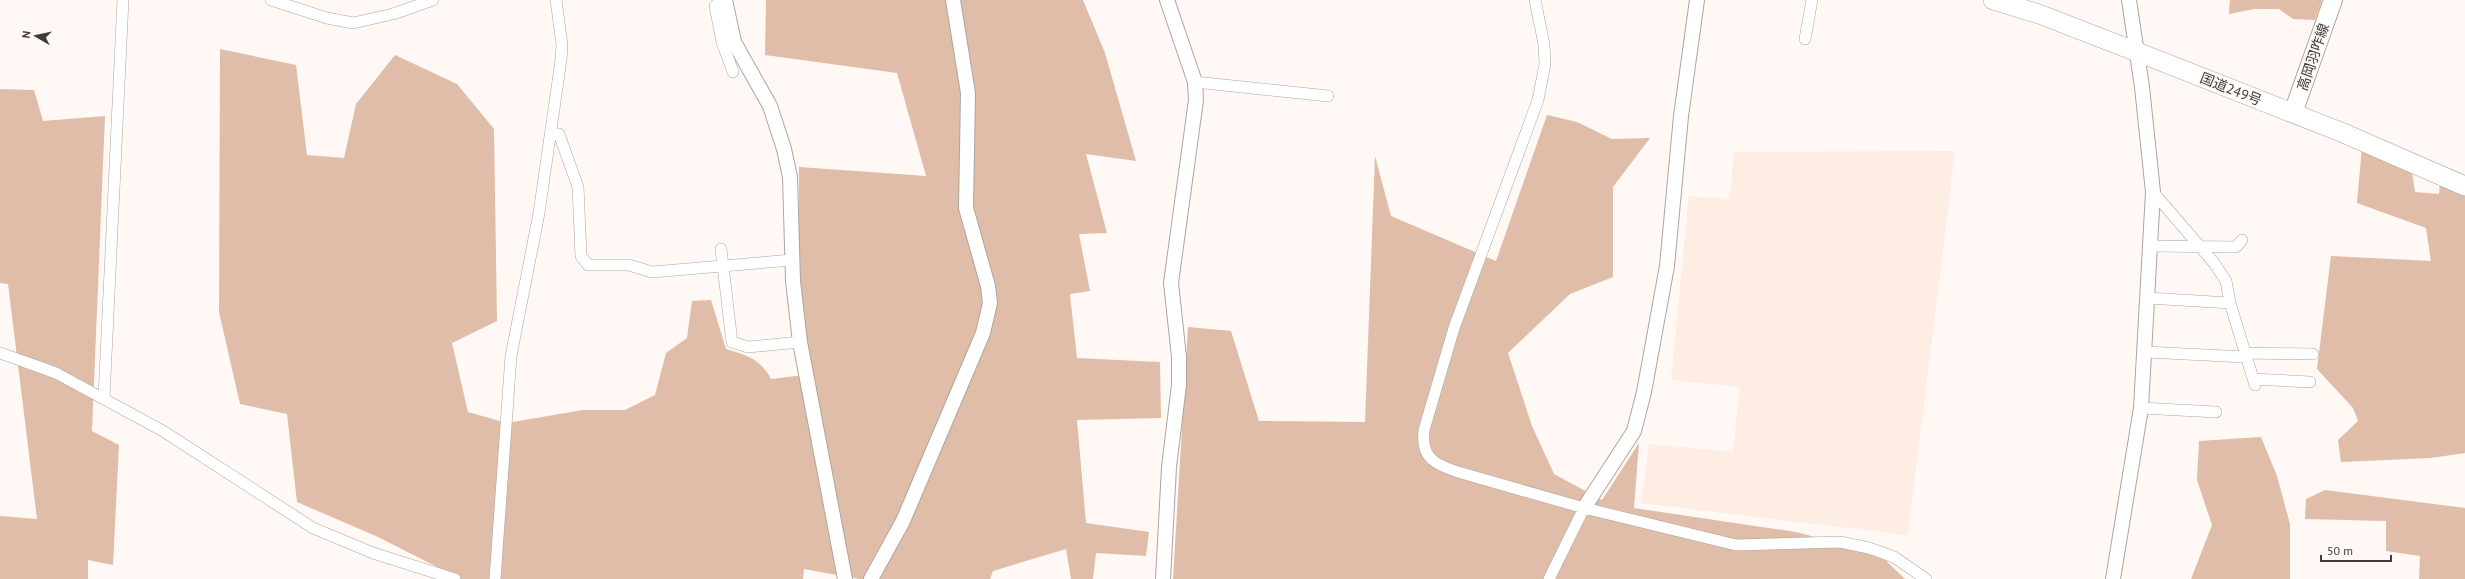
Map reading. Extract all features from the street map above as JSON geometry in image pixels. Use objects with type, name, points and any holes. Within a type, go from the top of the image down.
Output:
[{"type":"highway","name":"国道249号","points":[[1993,0],[2039,14],[2293,113],[2465,186]]},
{"type":"main road","name":"高岡羽咋線","points":[[2293,113],[2333,0]]},
{"type":"street","points":[[104,398],[123,0]]},
{"type":"street","points":[[271,0],[327,18],[353,23],[393,14],[433,0]]},
{"type":"street","points":[[495,579],[511,356],[540,213],[552,134],[562,45],[556,0]]},
{"type":"street","points":[[721,0],[715,6],[722,42],[733,72]]},
{"type":"street","points":[[725,0],[734,42],[770,106],[784,149],[790,177],[792,260],[800,342],[845,579]]},
{"type":"street","points":[[871,579],[903,521],[983,333],[990,303],[988,286],[966,208],[968,93],[953,0]]},
{"type":"street","points":[[1163,579],[1169,467],[1179,385],[1179,357],[1171,282],[1196,100],[1195,82],[1167,0]]},
{"type":"street","points":[[1534,0],[1544,44],[1544,64],[1538,100],[1454,328],[1424,430],[1423,446],[1430,459],[1442,467],[1584,508],[1736,546],[1840,542],[1869,548],[1894,557],[1926,579]]},
{"type":"street","points":[[1548,579],[1584,508],[1634,431],[1644,392],[1667,266],[1681,116],[1697,0]]},
{"type":"street","points":[[1805,39],[1812,0]]},
{"type":"street","points":[[2113,579],[2140,408],[2145,352],[2153,192],[2137,52],[2129,0]]},
{"type":"street","points":[[1195,82],[1328,96]]},
{"type":"street","points":[[552,134],[559,134],[576,178],[581,256],[588,265],[629,265],[652,272],[792,260]]},
{"type":"street","points":[[2153,192],[2201,248],[2226,282],[2230,303],[2254,382],[2310,382]]},
{"type":"street","points":[[2151,246],[2201,248],[2236,247],[2242,240]]},
{"type":"street","points":[[721,249],[732,342],[748,347],[800,342]]},
{"type":"street","points":[[2148,298],[2230,303]]},
{"type":"street","points":[[2145,352],[2246,355],[2313,354]]},
{"type":"street","points":[[0,353],[56,373],[104,398],[163,431],[313,528],[372,553],[455,579]]},
{"type":"street","points":[[2140,408],[2216,412]]},
{"type":"shaded area","points":[[766,0],[1083,0],[1105,53],[1136,161],[1086,154],[1107,233],[1079,234],[1090,291],[1070,294],[1077,358],[1160,362],[1161,418],[1077,420],[1086,523],[1149,532],[1146,556],[1096,553],[1093,579],[1071,579],[1066,549],[993,571],[990,579],[859,579],[804,569],[803,579],[461,579],[378,537],[297,502],[287,414],[240,404],[219,312],[220,49],[296,65],[307,155],[344,158],[356,104],[395,55],[457,84],[494,129],[497,321],[452,343],[468,412],[507,423],[583,410],[625,410],[655,395],[666,353],[687,338],[692,301],[711,300],[726,349],[740,353],[758,362],[771,379],[812,374],[799,299],[799,167],[926,176],[897,73],[765,55]]},
{"type":"shaded area","points":[[2230,0],[2322,0],[2315,20],[2293,19],[2279,9],[2254,9],[2229,14]]},
{"type":"shaded area","points":[[0,89],[34,90],[43,121],[105,116],[92,431],[119,445],[113,565],[88,560],[88,579],[0,579],[0,516],[37,519],[8,284],[0,283]]},
{"type":"shaded area","points":[[1547,115],[1577,122],[1612,139],[1650,138],[1613,187],[1613,277],[1570,294],[1508,353],[1532,426],[1554,474],[1602,500],[1639,443],[1634,508],[1796,532],[1879,554],[1905,579],[1173,579],[1188,327],[1231,331],[1259,421],[1365,422],[1375,156],[1391,216],[1496,261]]},
{"type":"shaded area","points":[[2362,147],[2412,172],[2415,192],[2439,194],[2440,182],[2465,192],[2465,453],[2431,458],[2341,462],[2338,440],[2358,421],[2353,408],[2317,369],[2331,256],[2431,261],[2426,228],[2357,203]]},
{"type":"shaded area","points":[[1955,151],[1908,535],[1641,503],[1649,444],[1733,452],[1740,387],[1671,380],[1689,196],[1730,199],[1734,152]]},
{"type":"shaded area","points":[[2261,437],[2277,476],[2290,524],[2290,579],[2191,579],[2212,525],[2197,480],[2199,441]]},
{"type":"shaded area","points":[[2325,490],[2465,508],[2465,579],[2419,579],[2420,556],[2386,551],[2386,521],[2305,519],[2306,499]]}]
